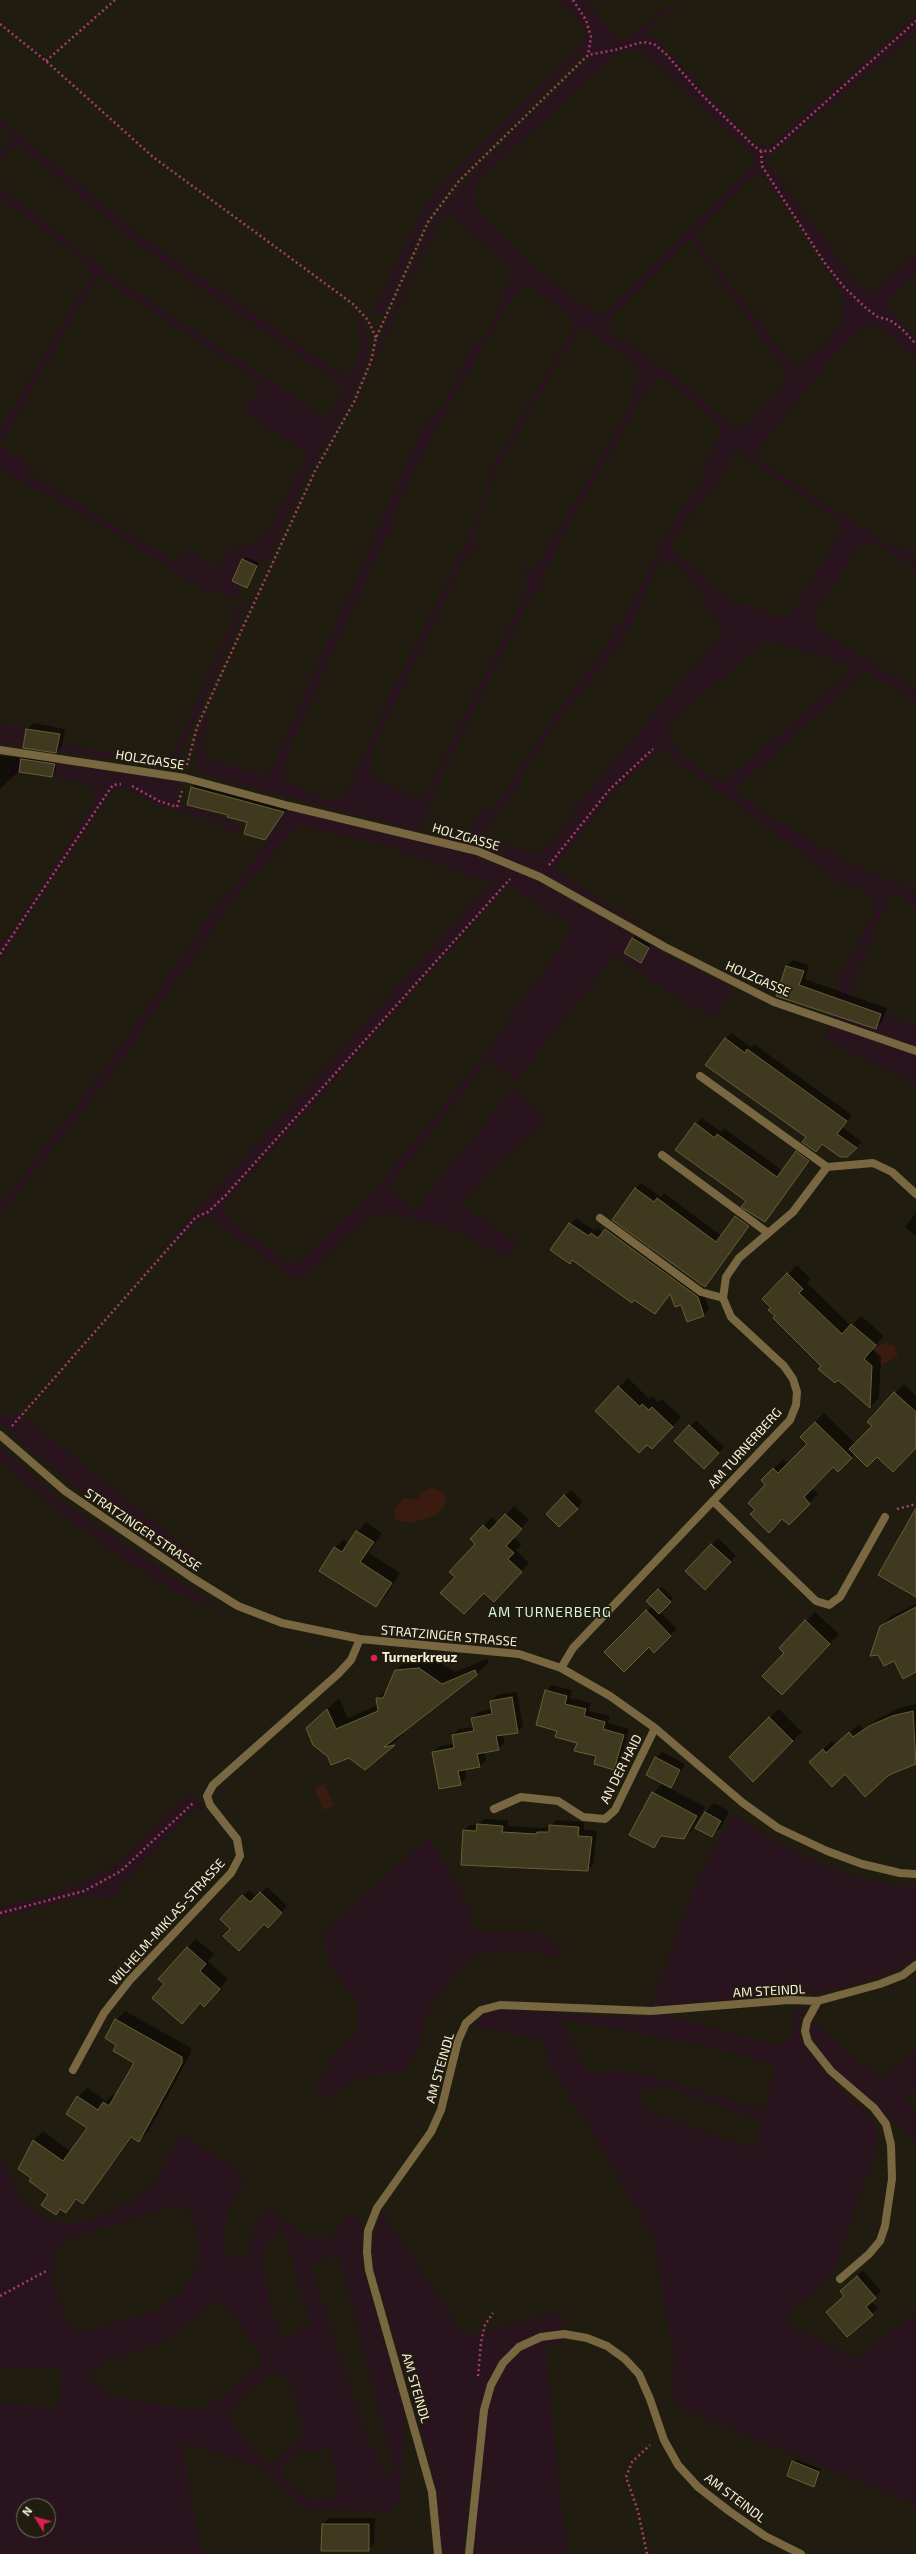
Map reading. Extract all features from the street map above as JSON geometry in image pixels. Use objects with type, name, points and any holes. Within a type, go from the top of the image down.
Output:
[{"type":"street","name":"HOLZGASSE","points":[[0,750],[185,778],[289,806],[477,850],[540,877],[665,947],[774,1002],[916,1050]]},
{"type":"street","points":[[700,1076],[827,1167],[873,1163],[892,1172],[916,1194]]},
{"type":"street","points":[[662,1155],[768,1233]]},
{"type":"street","name":"AM TURNERBERG","points":[[561,1668],[573,1648],[790,1420],[796,1405],[797,1392],[793,1379],[784,1366],[731,1317],[724,1298],[726,1277],[739,1258],[793,1212],[827,1167]]},
{"type":"street","points":[[600,1218],[701,1292],[724,1298]]},
{"type":"street","name":"STRATZINGER STRASSE","points":[[1,1436],[65,1491],[191,1578],[238,1606],[282,1623],[360,1639],[519,1654],[561,1668],[610,1696],[655,1728],[743,1804],[778,1828],[827,1851],[862,1864],[900,1873],[916,1874]]},
{"type":"street","name":"AM TURNERBERG","points":[[713,1501],[816,1601],[829,1605],[840,1597],[885,1517]]},
{"type":"street","points":[[207,1796],[213,1785],[338,1674],[351,1660],[360,1639]]},
{"type":"street","name":"AN DER HAID","points":[[494,1809],[521,1797],[558,1801],[583,1817],[605,1819],[615,1810],[655,1728]]},
{"type":"street","name":"WILHELM-MIKLAS-STRASSE","points":[[74,2070],[104,2013],[130,1980],[231,1873],[240,1856],[237,1839],[210,1805],[207,1796]]},
{"type":"street","name":"AM STEINDL","points":[[438,2554],[432,2492],[369,2270],[366,2252],[368,2231],[377,2208],[434,2126],[441,2110],[458,2041],[466,2023],[481,2010],[500,2005],[651,2011],[789,2000],[818,2001],[880,1984],[903,1975],[916,1965]]},
{"type":"street","points":[[818,2001],[807,2021],[804,2031],[808,2042],[831,2071],[874,2108],[886,2124],[891,2145],[892,2179],[882,2233],[869,2254],[840,2280]]},
{"type":"street","name":"AM STEINDL","points":[[469,2554],[484,2410],[491,2385],[500,2369],[519,2347],[541,2337],[564,2334],[587,2338],[607,2346],[625,2359],[639,2374],[650,2399],[664,2440],[678,2465],[698,2487],[765,2536],[801,2554]]},
{"type":"path","points":[[46,61],[115,0]]},
{"type":"path","points":[[573,0],[586,20],[591,37],[588,55]]},
{"type":"path","points":[[761,151],[771,151],[916,21]]},
{"type":"path","points":[[0,24],[46,61],[59,75],[153,157],[353,304],[368,320],[376,338]]},
{"type":"path","points":[[185,778],[188,756],[197,727],[315,471],[354,402],[371,361],[376,338],[428,222],[459,181],[588,55],[615,50],[643,42],[654,44],[666,54],[703,96],[761,151],[762,166],[824,262],[844,288],[878,317],[890,320],[902,329],[916,344]]},
{"type":"path","points":[[540,877],[609,790],[653,749]]},
{"type":"path","points":[[0,954],[113,785],[126,784],[159,801],[177,807]]},
{"type":"path","points":[[1,1436],[196,1218],[208,1212],[225,1196],[497,892],[506,886],[510,879],[505,861]]},
{"type":"path","points":[[885,1517],[893,1510],[916,1504]]},
{"type":"path","points":[[0,1913],[84,1891],[120,1871],[189,1804],[207,1796]]},
{"type":"path","points":[[0,2296],[48,2270]]},
{"type":"path","points":[[477,2384],[481,2342],[485,2325],[493,2313]]},
{"type":"path","points":[[647,2554],[638,2511],[626,2478],[632,2462],[648,2446],[664,2440]]},
{"type":"shaded area","points":[[557,0],[586,0],[617,39],[631,37],[675,0],[679,0],[648,31],[757,144],[770,146],[914,17],[916,12],[916,33],[772,154],[769,164],[863,290],[872,292],[916,253],[916,273],[890,299],[890,310],[916,338],[916,360],[876,325],[866,326],[834,355],[756,453],[758,459],[884,542],[916,555],[916,568],[871,541],[861,544],[814,615],[816,628],[916,689],[916,702],[865,671],[734,791],[792,830],[841,859],[916,891],[916,906],[901,896],[890,894],[847,999],[916,1026],[916,1083],[825,1041],[839,996],[837,980],[875,912],[873,900],[865,891],[835,880],[771,829],[660,749],[613,794],[553,869],[667,941],[542,873],[464,842],[481,808],[491,812],[564,702],[600,655],[612,636],[613,627],[622,622],[667,533],[700,483],[706,462],[721,431],[717,421],[662,376],[654,379],[567,527],[544,573],[543,587],[533,593],[443,772],[419,831],[205,775],[198,768],[195,753],[200,729],[211,705],[203,744],[207,759],[263,775],[272,768],[425,422],[441,408],[472,347],[487,333],[511,278],[511,267],[453,216],[440,220],[357,403],[389,321],[432,225],[446,203],[525,121],[590,59],[583,53],[457,177],[425,221],[383,313],[376,316],[371,314],[419,217],[436,189],[586,39],[581,22]],"holes":[[[629,50],[644,53],[754,156],[753,166],[606,314],[599,315],[539,273],[478,211],[475,196],[477,182],[616,54]],[[759,171],[803,231],[842,295],[844,309],[839,325],[821,348],[800,365],[790,362],[694,235]],[[690,239],[787,373],[781,388],[752,420],[743,427],[734,427],[664,368],[609,331],[609,320]],[[528,285],[572,318],[574,326],[491,470],[485,497],[461,554],[452,560],[455,568],[393,689],[345,796],[335,802],[288,782],[284,770],[291,745],[385,539],[392,533],[392,520],[424,452],[485,342],[519,289]],[[587,328],[637,365],[639,372],[631,405],[538,565],[523,571],[528,588],[426,794],[415,798],[372,776],[370,763],[376,744],[466,556],[479,551],[474,544],[474,535],[495,473],[550,376],[579,330]],[[735,450],[842,523],[826,557],[793,611],[785,617],[774,616],[755,607],[737,604],[713,589],[700,571],[676,555],[672,547],[675,536],[723,476]],[[667,561],[675,563],[695,582],[710,612],[721,624],[721,635],[575,807],[568,822],[539,855],[487,836],[489,824],[515,791],[524,771],[565,711],[612,656],[625,636],[659,564]],[[767,640],[846,664],[850,671],[725,782],[701,770],[682,756],[670,741],[670,722]]]},
{"type":"shaded area","points":[[0,119],[150,243],[349,379],[358,361],[362,341],[358,321],[344,303],[360,318],[366,330],[369,342],[367,360],[350,400],[311,469],[266,563],[260,560],[257,566],[242,559],[232,581],[242,586],[235,600],[217,590],[210,594],[93,520],[0,469],[0,446],[31,464],[26,471],[175,562],[184,548],[218,569],[222,557],[230,549],[250,546],[265,536],[309,454],[243,412],[262,383],[98,276],[0,445],[0,429],[91,275],[88,265],[0,197],[0,187],[116,279],[328,419],[346,387],[138,245],[21,146],[11,148],[0,162],[0,152],[9,143],[9,135],[0,126]]},
{"type":"shaded area","points":[[240,603],[246,606],[176,763],[167,768],[57,751],[58,743],[160,762],[168,758],[175,749]]},
{"type":"shaded area","points":[[0,723],[26,729],[23,745],[0,743]]},
{"type":"shaded area","points":[[17,758],[181,782],[176,802],[223,817],[222,819],[240,825],[237,836],[219,823],[158,805],[123,788],[111,792],[0,960],[0,942],[13,931],[96,800],[93,789],[84,782],[21,773],[10,781],[11,766]]},
{"type":"shaded area","points":[[287,809],[476,855],[536,881],[662,952],[732,987],[715,1019],[655,983],[615,955],[516,1081],[489,1060],[390,1185],[391,1192],[411,1207],[418,1207],[514,1087],[544,1119],[534,1132],[492,1169],[461,1205],[518,1243],[506,1258],[448,1227],[384,1212],[367,1218],[306,1276],[295,1279],[209,1218],[198,1221],[160,1251],[490,883],[384,845],[298,826],[228,905],[203,946],[143,1028],[114,1073],[0,1215],[0,1205],[105,1068],[226,891],[231,894]],"holes":[[[508,885],[568,923],[570,933],[484,1055],[380,1184],[302,1259],[290,1264],[225,1215],[224,1205]]]},
{"type":"shaded area","points":[[887,1343],[890,1346],[894,1345],[898,1357],[880,1365],[874,1348]]},
{"type":"shaded area","points":[[0,1410],[11,1419],[18,1412],[201,1560],[196,1569],[71,1484],[0,1423]]},
{"type":"shaded area","points":[[0,1447],[59,1499],[185,1586],[232,1615],[178,1593],[119,1556],[64,1516],[0,1462]]},
{"type":"shaded area","points":[[432,1487],[443,1492],[446,1496],[446,1503],[437,1515],[410,1523],[396,1520],[394,1510],[403,1498],[417,1499],[422,1492]]},
{"type":"shaded area","points":[[325,1784],[334,1806],[323,1810],[315,1788]]},
{"type":"shaded area","points":[[190,1794],[205,1810],[193,1810],[109,1900],[87,1896],[0,1918],[0,1907],[59,1891],[95,1877],[118,1863],[176,1805]]},
{"type":"shaded area","points":[[734,1813],[772,1840],[822,1864],[858,1877],[898,1886],[916,1886],[916,1954],[913,1959],[899,1970],[877,1978],[816,1994],[789,1994],[650,2006],[699,1876]]},
{"type":"shaded area","points":[[429,1837],[470,1908],[472,1925],[483,1932],[535,1932],[564,1947],[559,1958],[529,1951],[498,1951],[475,1956],[460,1967],[426,2016],[420,2046],[405,2071],[360,2078],[323,2100],[315,2089],[332,2057],[358,2030],[358,2004],[329,1965],[323,1933]]},
{"type":"shaded area","points":[[796,2007],[805,2008],[799,2031],[803,2044],[826,2074],[867,2113],[876,2126],[878,2145],[833,2271],[818,2292],[796,2304],[786,2323],[856,2359],[916,2312],[916,2505],[681,2408],[674,2402],[672,2391],[674,2357],[653,2237],[550,2063],[542,2039],[471,2026],[484,2015],[501,2010],[614,2017],[666,2015],[776,2045],[788,2039],[794,2028]],"holes":[[[562,2019],[712,2047],[775,2065],[764,2111],[652,2076],[622,2070],[600,2074],[583,2068]],[[665,2087],[762,2120],[755,2149],[650,2112],[641,2104],[642,2088]]]},
{"type":"shaded area","points":[[812,2021],[859,2063],[882,2077],[916,2050],[916,2086],[905,2096],[916,2114],[916,2151],[913,2139],[833,2067],[823,2055],[809,2031]]},
{"type":"shaded area","points":[[180,2134],[246,2174],[228,2212],[224,2237],[226,2257],[245,2257],[255,2227],[267,2206],[310,2239],[330,2239],[344,2219],[350,2216],[356,2217],[361,2222],[363,2230],[361,2251],[364,2272],[405,2416],[400,2499],[391,2512],[305,2509],[261,2467],[182,2443],[200,2548],[213,2554],[0,2554],[0,2403],[59,2408],[62,2368],[0,2368],[0,2155],[18,2192],[30,2208],[44,2218],[59,2223],[84,2221],[110,2212],[139,2196],[157,2180]],"holes":[[[176,2206],[189,2210],[199,2240],[199,2258],[191,2277],[179,2294],[161,2309],[80,2333],[67,2323],[51,2275],[58,2246],[74,2237]],[[281,2229],[288,2243],[302,2297],[312,2323],[283,2339],[271,2307],[261,2257],[267,2243]],[[336,2254],[344,2274],[395,2474],[385,2478],[375,2451],[367,2437],[312,2271],[315,2263]],[[216,2302],[224,2304],[262,2357],[259,2367],[208,2406],[194,2410],[116,2397],[104,2393],[87,2374],[105,2363],[164,2340]],[[274,2372],[283,2375],[291,2384],[303,2425],[302,2437],[271,2463],[261,2459],[231,2423],[231,2414],[243,2396]],[[324,2447],[330,2450],[337,2481],[336,2490],[332,2497],[317,2502],[308,2500],[284,2478],[282,2470],[286,2462],[303,2450],[311,2454]]]},
{"type":"shaded area","points":[[382,2212],[465,2336],[562,2311],[564,2341],[545,2344],[562,2510],[570,2554],[473,2554],[479,2485],[469,2486],[463,2554],[442,2554],[436,2490],[417,2412],[374,2270],[372,2252],[374,2232]]},
{"type":"building","points":[[242,559],[257,566],[247,588],[232,581]]},
{"type":"building","points":[[26,729],[60,734],[56,753],[23,748]]},
{"type":"building","points":[[21,759],[55,764],[52,777],[19,772]]},
{"type":"building","points":[[191,787],[284,812],[265,840],[244,834],[247,822],[227,817],[228,815],[187,805]]},
{"type":"building","points":[[632,938],[649,948],[641,963],[624,953]]},
{"type":"building","points":[[786,966],[804,971],[799,985],[881,1014],[876,1029],[776,996]]},
{"type":"building","points":[[725,1038],[745,1053],[747,1049],[847,1121],[837,1134],[857,1148],[847,1157],[840,1157],[822,1144],[816,1152],[802,1142],[806,1137],[705,1065]]},
{"type":"building","points":[[695,1123],[715,1138],[717,1134],[777,1177],[796,1151],[809,1161],[765,1222],[741,1207],[746,1201],[675,1150]]},
{"type":"building","points":[[635,1188],[654,1202],[657,1198],[716,1242],[735,1216],[749,1226],[705,1287],[612,1220]]},
{"type":"building","points":[[569,1223],[589,1236],[591,1233],[598,1238],[605,1229],[698,1297],[704,1316],[687,1322],[681,1305],[675,1307],[670,1294],[655,1314],[634,1300],[632,1303],[572,1260],[570,1264],[550,1250]]},
{"type":"building","points":[[787,1273],[803,1289],[799,1293],[842,1334],[851,1324],[876,1345],[864,1359],[872,1366],[870,1408],[838,1380],[835,1383],[818,1369],[821,1366],[773,1318],[775,1316],[768,1310],[771,1308],[762,1299]]},
{"type":"building","points":[[618,1386],[640,1407],[642,1404],[649,1410],[652,1407],[673,1427],[652,1449],[647,1445],[639,1453],[595,1411]]},
{"type":"building","points":[[894,1392],[916,1412],[916,1448],[893,1472],[877,1457],[867,1467],[849,1449],[872,1426],[867,1422]]},
{"type":"building","points":[[815,1422],[852,1458],[838,1472],[833,1467],[804,1497],[810,1504],[789,1525],[782,1519],[769,1533],[750,1514],[755,1510],[748,1503],[765,1485],[761,1480],[773,1468],[778,1473],[807,1444],[800,1437]]},
{"type":"building","points":[[689,1425],[719,1453],[704,1469],[674,1441]]},
{"type":"building","points":[[564,1495],[578,1509],[559,1527],[546,1514]]},
{"type":"building","points":[[916,1508],[916,1597],[878,1575]]},
{"type":"building","points":[[505,1514],[522,1529],[506,1546],[514,1553],[508,1559],[522,1572],[494,1602],[484,1593],[464,1614],[440,1593],[455,1577],[449,1572],[475,1544],[470,1539],[483,1525],[489,1531]]},
{"type":"building","points":[[356,1531],[374,1542],[360,1562],[392,1583],[376,1607],[319,1571],[334,1547],[342,1552]]},
{"type":"building","points":[[711,1544],[731,1562],[705,1590],[685,1571]]},
{"type":"building","points":[[658,1589],[671,1602],[659,1614],[646,1601]]},
{"type":"building","points":[[916,1607],[916,1672],[903,1679],[894,1661],[884,1666],[878,1655],[870,1656],[880,1626]]},
{"type":"building","points":[[646,1610],[671,1636],[654,1653],[649,1647],[624,1672],[604,1652]]},
{"type":"building","points":[[805,1620],[830,1644],[782,1695],[762,1676],[784,1653],[779,1648]]},
{"type":"building","points":[[419,1668],[442,1684],[475,1670],[477,1675],[384,1747],[395,1745],[365,1770],[349,1758],[331,1765],[328,1757],[313,1745],[306,1728],[327,1709],[336,1729],[378,1711],[376,1698],[383,1698],[395,1670]]},
{"type":"building","points":[[545,1690],[567,1696],[565,1704],[586,1709],[584,1716],[605,1722],[603,1729],[624,1735],[614,1770],[594,1764],[596,1756],[574,1751],[577,1743],[555,1737],[557,1731],[536,1725]]},
{"type":"building","points":[[512,1697],[518,1733],[496,1736],[499,1750],[477,1754],[480,1767],[458,1771],[461,1785],[439,1789],[432,1752],[454,1748],[452,1735],[474,1731],[471,1718],[492,1714],[490,1701]]},
{"type":"building","points":[[913,1711],[916,1764],[889,1775],[865,1797],[845,1774],[832,1787],[809,1762],[823,1749],[826,1753],[849,1732],[853,1737],[869,1726],[892,1716]]},
{"type":"building","points":[[769,1717],[793,1741],[753,1782],[729,1757]]},
{"type":"building","points":[[655,1757],[680,1770],[671,1788],[646,1775]]},
{"type":"building","points":[[652,1792],[697,1816],[684,1839],[661,1836],[654,1848],[629,1835]]},
{"type":"building","points":[[705,1812],[721,1821],[712,1837],[695,1828]]},
{"type":"building","points":[[477,1824],[503,1826],[502,1832],[536,1834],[537,1832],[549,1832],[549,1825],[579,1827],[578,1836],[592,1837],[588,1871],[461,1865],[463,1830],[476,1831]]},
{"type":"building","points":[[260,1892],[282,1913],[268,1928],[264,1924],[239,1951],[223,1936],[230,1929],[220,1919],[242,1895],[250,1902]]},
{"type":"building","points":[[187,1947],[206,1964],[200,1971],[220,1989],[204,2007],[200,2003],[182,2024],[152,1998],[164,1984],[158,1979]]},
{"type":"building","points":[[115,2019],[182,2057],[182,2063],[139,2142],[131,2137],[83,2204],[76,2199],[66,2213],[60,2209],[56,2215],[41,2205],[48,2195],[29,2181],[31,2178],[18,2169],[33,2140],[63,2161],[87,2128],[66,2114],[77,2096],[98,2110],[103,2102],[109,2106],[134,2063],[113,2051],[116,2045],[105,2038]]},
{"type":"building","points":[[857,2276],[876,2298],[866,2307],[873,2315],[847,2337],[826,2312],[844,2296],[840,2291]]},
{"type":"building","points":[[792,2461],[819,2472],[814,2487],[787,2476]]},
{"type":"building","points":[[322,2524],[369,2524],[369,2551],[321,2551]]},
{"type":"place","name":"Turnerkreuz","points":[[374,1658]]},
{"type":"district","name":"AM TURNERBERG","points":[[550,1612]]}]
